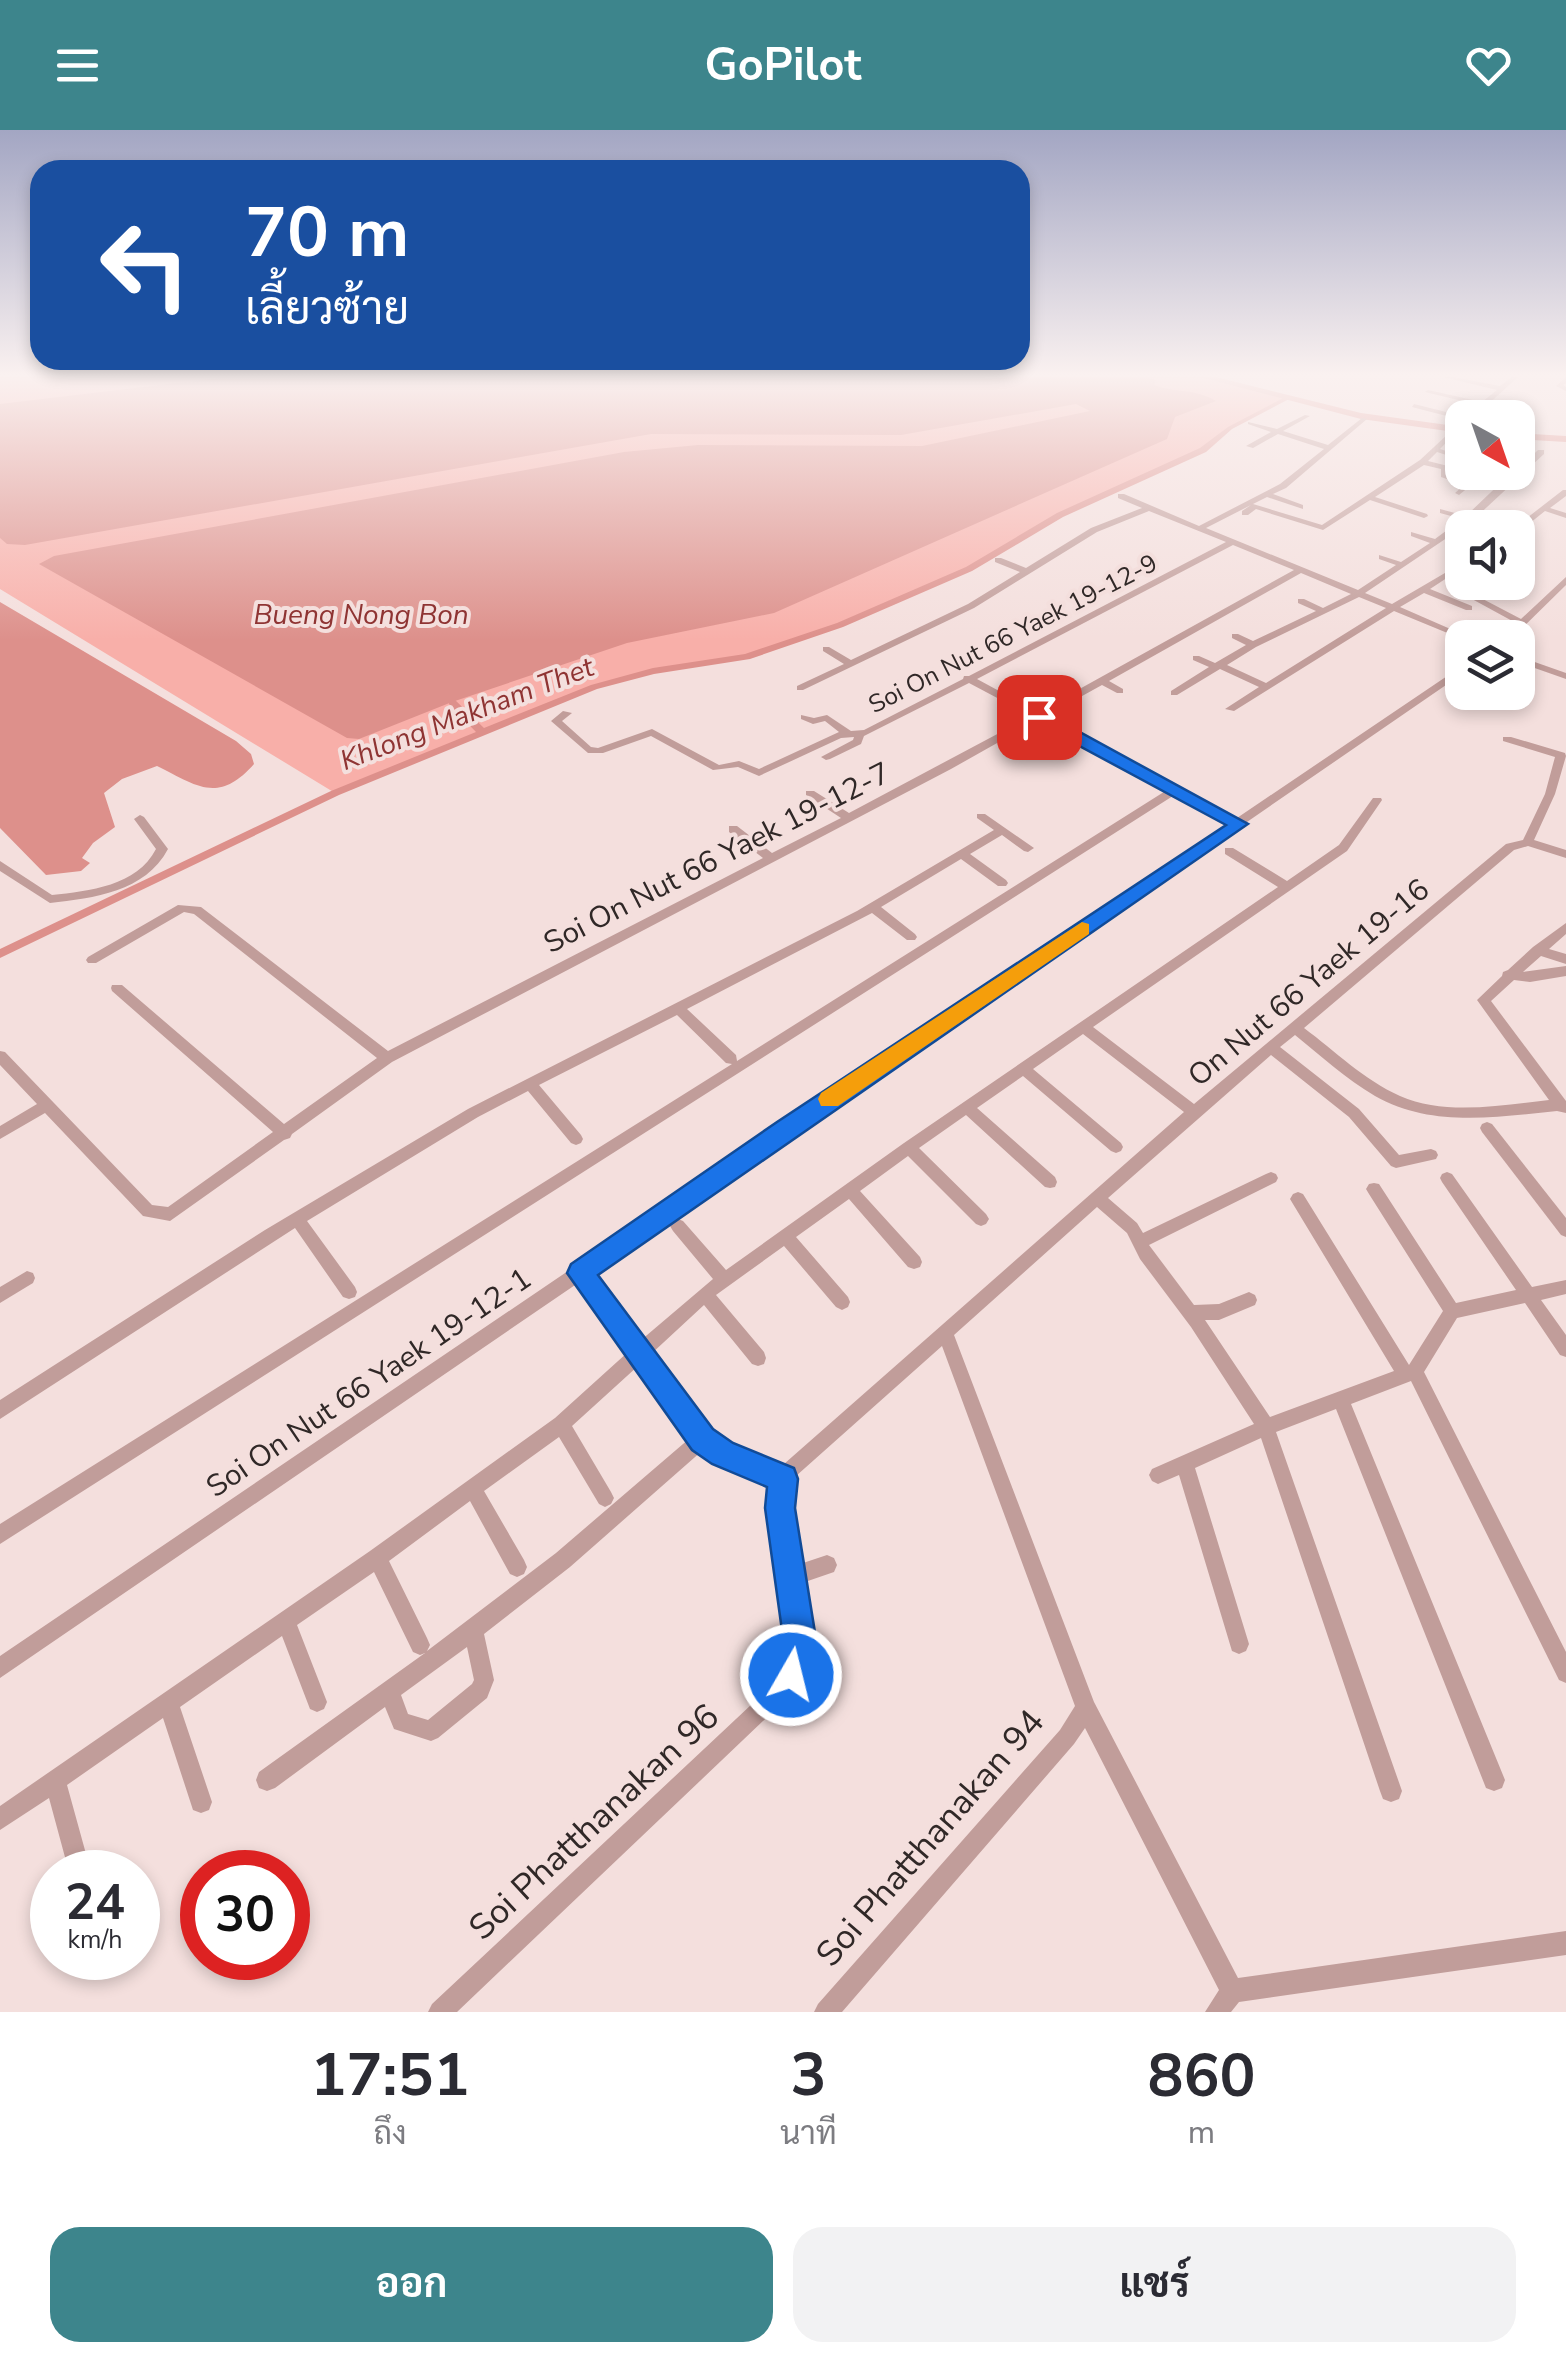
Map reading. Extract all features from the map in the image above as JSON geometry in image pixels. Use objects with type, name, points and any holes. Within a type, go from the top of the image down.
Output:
[{"type":"street","points":[[1200,528],[1283,486],[1308,465]]},
{"type":"street","points":[[1245,513],[1255,506],[1323,528],[1418,465]]},
{"type":"street","points":[[1459,494],[1463,490]]},
{"type":"street","points":[[1478,510],[1498,490]]},
{"type":"street","points":[[1535,515],[1566,492]]},
{"type":"street","points":[[1265,494],[1300,506]]},
{"type":"street","points":[[1121,496],[1234,542],[1300,575],[1360,593],[1445,629]]},
{"type":"street","points":[[1370,498],[1424,516]]},
{"type":"street","points":[[1212,506],[1228,513]]},
{"type":"street","points":[[800,688],[972,606],[1094,530],[1149,508]]},
{"type":"street","points":[[1544,508],[1566,516]]},
{"type":"street","points":[[1414,534],[1436,542]]},
{"type":"street","points":[[1174,693],[1254,645],[1360,593],[1445,536]]},
{"type":"street","name":"Soi On Nut 66 Yaek 19-12-9","points":[[567,713],[556,721],[588,750],[599,751],[652,732],[717,768],[739,764],[756,774],[853,734],[1234,542]]},
{"type":"street","points":[[1382,558],[1402,565]]},
{"type":"street","points":[[998,560],[1028,572]]},
{"type":"street","name":"Soi On Nut 66 Yaek 19-12-7","points":[[45,1106],[148,1211],[170,1214],[387,1058],[1039,717],[1203,624],[1300,575]]},
{"type":"street","points":[[1230,709],[1445,576]]},
{"type":"street","points":[[1525,620],[1566,580]]},
{"type":"street","points":[[1425,590],[1514,620]]},
{"type":"street","points":[[1553,594],[1566,598]]},
{"type":"street","points":[[1301,601],[1323,611]]},
{"type":"street","points":[[1208,604],[1226,612]]},
{"type":"street","points":[[1188,617],[1203,624]]},
{"type":"street","points":[[1161,632],[1177,639]]},
{"type":"street","points":[[1234,636],[1254,645]]},
{"type":"street","points":[[826,649],[851,664]]},
{"type":"street","points":[[1196,658],[1265,686]]},
{"type":"street","points":[[1535,665],[1566,676]]},
{"type":"street","points":[[967,678],[1239,824]]},
{"type":"street","points":[[1102,682],[1120,691]]},
{"type":"street","name":"Soi On Nut 66 Yaek 19-12-1","points":[[0,1668],[1445,682]]},
{"type":"street","points":[[805,718],[813,722],[826,718],[853,734],[857,742],[826,758]]},
{"type":"street","points":[[1507,739],[1561,755],[1550,794],[1528,842],[1566,854]]},
{"type":"street","points":[[0,1535],[1175,790]]},
{"type":"street","points":[[810,794],[848,818]]},
{"type":"street","points":[[0,1820],[377,1558],[561,1424],[704,1294],[909,1147],[1342,848],[1377,800]]},
{"type":"street","points":[[981,816],[1028,848]]},
{"type":"street","points":[[0,865],[50,899],[93,893],[142,872],[158,860],[162,849],[140,819]]},
{"type":"street","points":[[733,829],[770,858]]},
{"type":"street","points":[[0,1410],[297,1219],[472,1113],[874,907],[1002,830]]},
{"type":"street","name":"On Nut 66 Yaek 19-16","points":[[945,1332],[1194,1112],[1510,846],[1528,842]]},
{"type":"street","points":[[1229,851],[1286,886]]},
{"type":"street","points":[[962,854],[1002,884]]},
{"type":"street","points":[[874,907],[911,937]]},
{"type":"street","points":[[92,960],[182,908],[197,910],[387,1058]]},
{"type":"street","points":[[1563,1109],[1484,1006],[1484,996],[1566,927]]},
{"type":"street","points":[[1537,950],[1566,959]]},
{"type":"street","points":[[1508,975],[1530,977],[1566,971]]},
{"type":"street","points":[[116,988],[285,1134]]},
{"type":"street","points":[[678,1008],[732,1059]]},
{"type":"street","points":[[1083,1027],[1194,1112]]},
{"type":"street","points":[[1295,1028],[1383,1094],[1406,1105],[1456,1111],[1563,1109]]},
{"type":"street","points":[[1272,1048],[1354,1113],[1396,1162],[1432,1155]]},
{"type":"street","points":[[0,1056],[45,1106],[0,1133]]},
{"type":"street","points":[[1023,1068],[1116,1146]]},
{"type":"street","points":[[530,1084],[576,1139]]},
{"type":"street","points":[[968,1108],[1050,1182]]},
{"type":"street","points":[[1488,1128],[1566,1230]]},
{"type":"street","points":[[909,1147],[981,1218]]},
{"type":"street","points":[[1139,1242],[1271,1178]]},
{"type":"street","points":[[1447,1178],[1566,1349]]},
{"type":"street","points":[[1374,1189],[1452,1310]]},
{"type":"street","points":[[850,1190],[914,1262]]},
{"type":"street","points":[[1298,1198],[1410,1372],[1566,1673]]},
{"type":"street","points":[[1099,1199],[1132,1228],[1266,1427],[1391,1791]]},
{"type":"street","points":[[297,1219],[350,1292]]},
{"type":"street","points":[[678,1226],[724,1280]]},
{"type":"street","points":[[785,1236],[842,1302]]},
{"type":"street","points":[[580,1273],[702,1440],[723,1454],[783,1479],[945,1332],[1086,1708],[1232,1991]]},
{"type":"street","points":[[0,1296],[27,1278]]},
{"type":"street","points":[[1158,1475],[1266,1427],[1410,1372],[1452,1310],[1566,1287]]},
{"type":"street","points":[[704,1294],[758,1358]]},
{"type":"street","points":[[1191,1313],[1219,1312],[1249,1300]]},
{"type":"street","points":[[1340,1398],[1494,1780]]},
{"type":"street","points":[[561,1424],[605,1498]]},
{"type":"street","points":[[266,1780],[473,1630],[702,1440]]},
{"type":"street","points":[[1185,1463],[1239,1644]]},
{"type":"street","name":"Soi Phatthanakan 96","points":[[440,2012],[775,1696],[791,1675],[801,1645],[780,1508],[783,1479]]},
{"type":"street","points":[[472,1489],[516,1567]]},
{"type":"street","points":[[377,1558],[420,1645]]},
{"type":"street","points":[[790,1577],[827,1564]]},
{"type":"street","points":[[286,1622],[318,1702]]},
{"type":"street","points":[[389,1691],[401,1722],[432,1730],[480,1691],[484,1680],[473,1630]]},
{"type":"street","points":[[168,1702],[202,1802]]},
{"type":"street","name":"Soi Phatthanakan 94","points":[[826,2012],[1067,1738],[1086,1708]]},
{"type":"street","points":[[55,1781],[74,1850]]},
{"type":"street","points":[[1217,2012],[1232,1991],[1566,1942]]},
{"type":"shaded area","name":"Bueng Nong Bon","points":[[0,465],[1170,465],[1060,515],[969,569],[840,625],[747,657],[654,671],[594,687],[335,793],[0,589]]},
{"type":"water","name":"Bueng Nong Bon","points":[[0,465],[477,465],[25,545],[7,544],[0,538]]},
{"type":"water","name":"Bueng Nong Bon","points":[[554,465],[1109,465],[774,613],[627,643],[452,702],[359,739],[347,738],[39,564],[54,556]]},
{"type":"water","points":[[0,602],[236,741],[251,754],[254,764],[241,777],[218,788],[195,785],[157,766],[122,779],[104,793],[115,827],[93,843],[82,858],[90,863],[81,871],[46,875],[0,828]]},
{"type":"waterway","name":"Khlong Makham Thet","points":[[0,954],[335,793],[594,687],[653,671],[747,657],[840,625],[969,569],[1060,515],[1170,465]]},
{"type":"waterway","points":[[452,702],[482,732]]},
{"type":"slow traffic","points":[[829,1099],[1082,929]]},
{"type":"route","points":[[791,1675],[801,1645],[780,1508],[783,1479],[723,1454],[702,1440],[580,1273],[785,1129],[1239,824],[1039,717]]}]
